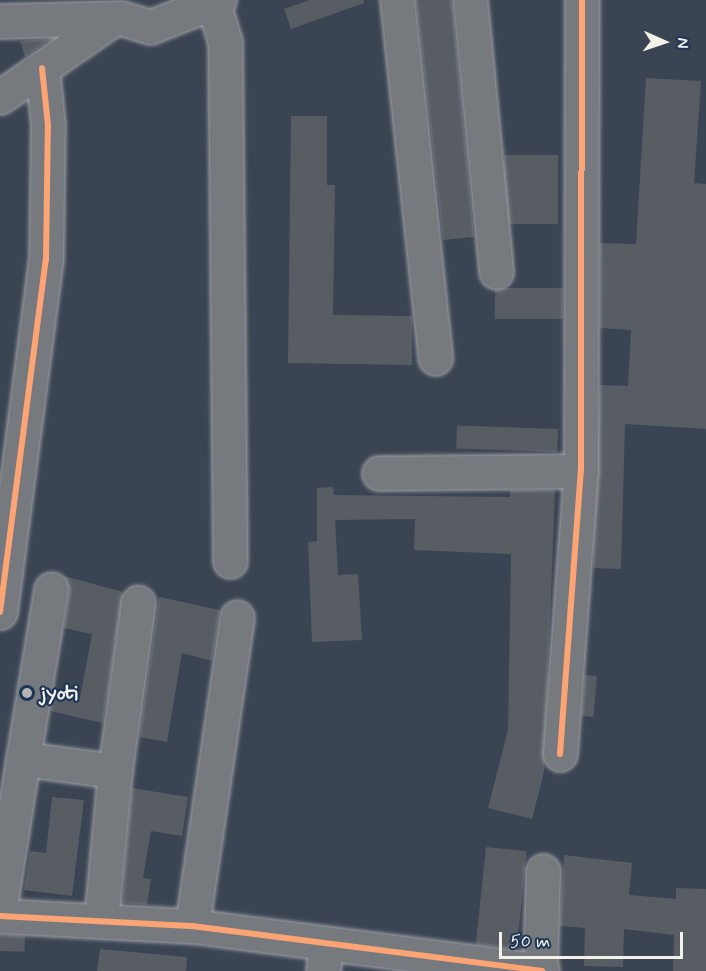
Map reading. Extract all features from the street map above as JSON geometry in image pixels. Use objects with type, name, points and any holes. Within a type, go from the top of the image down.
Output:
[{"type":"street","points":[[397,0],[435,358]]},
{"type":"street","points":[[470,0],[496,272]]},
{"type":"street","points":[[560,754],[580,471],[582,0]]},
{"type":"street","points":[[0,21],[59,10],[124,12],[150,27],[216,1],[225,42],[230,561]]},
{"type":"street","points":[[0,97],[124,12]]},
{"type":"street","points":[[0,612],[46,260],[48,125],[42,68]]},
{"type":"street","points":[[379,473],[580,471]]},
{"type":"street","points":[[0,906],[51,589]]},
{"type":"street","points":[[101,921],[115,771],[138,603]]},
{"type":"street","points":[[192,926],[237,617]]},
{"type":"street","points":[[23,759],[115,771]]},
{"type":"street","points":[[0,916],[192,926],[324,957],[541,971],[543,871]]},
{"type":"building","points":[[310,0],[364,0],[364,3],[291,29],[284,9]]},
{"type":"building","points":[[416,0],[452,0],[474,237],[443,240]]},
{"type":"building","points":[[50,40],[25,57],[20,41]]},
{"type":"building","points":[[646,78],[701,81],[694,183],[706,184],[706,429],[625,424],[621,569],[593,568],[600,385],[628,386],[631,330],[600,328],[600,243],[636,244]]},
{"type":"building","points":[[291,116],[327,116],[327,185],[335,185],[333,315],[412,316],[412,365],[288,363]]},
{"type":"building","points":[[504,155],[558,155],[558,224],[504,224]]},
{"type":"building","points":[[495,288],[563,288],[563,319],[495,319]]},
{"type":"building","points":[[457,425],[558,429],[557,452],[456,448]]},
{"type":"building","points":[[333,487],[334,495],[510,497],[510,490],[555,490],[544,772],[532,819],[488,808],[508,730],[511,554],[414,550],[415,519],[335,520],[338,575],[358,574],[362,640],[312,642],[308,542],[317,541],[317,488]]},
{"type":"building","points":[[64,576],[123,592],[103,723],[50,711],[53,693],[80,698],[92,634],[64,628],[70,591]]},
{"type":"building","points":[[159,597],[220,610],[212,661],[182,653],[167,742],[139,737]]},
{"type":"building","points":[[585,675],[597,676],[593,717],[581,716]]},
{"type":"building","points":[[132,788],[188,797],[182,836],[151,831],[143,878],[151,879],[147,905],[122,903]]},
{"type":"building","points":[[52,797],[84,800],[72,896],[24,890],[30,851],[46,853]]},
{"type":"building","points":[[486,847],[527,851],[517,949],[476,944]]},
{"type":"building","points":[[564,855],[632,863],[629,895],[676,899],[676,888],[706,889],[706,971],[673,971],[674,935],[624,929],[623,967],[584,966],[585,928],[560,926]]},
{"type":"building","points":[[0,935],[25,936],[24,952],[0,951]]},
{"type":"building","points":[[100,949],[187,957],[186,971],[97,971]]},
{"type":"cycle path","points":[[560,754],[581,471],[582,0]]},
{"type":"cycle path","points":[[0,612],[46,260],[48,125],[42,68]]},
{"type":"cycle path","points":[[0,916],[192,926],[542,971]]},
{"type":"place","name":"jyoti","points":[[27,693]]}]
